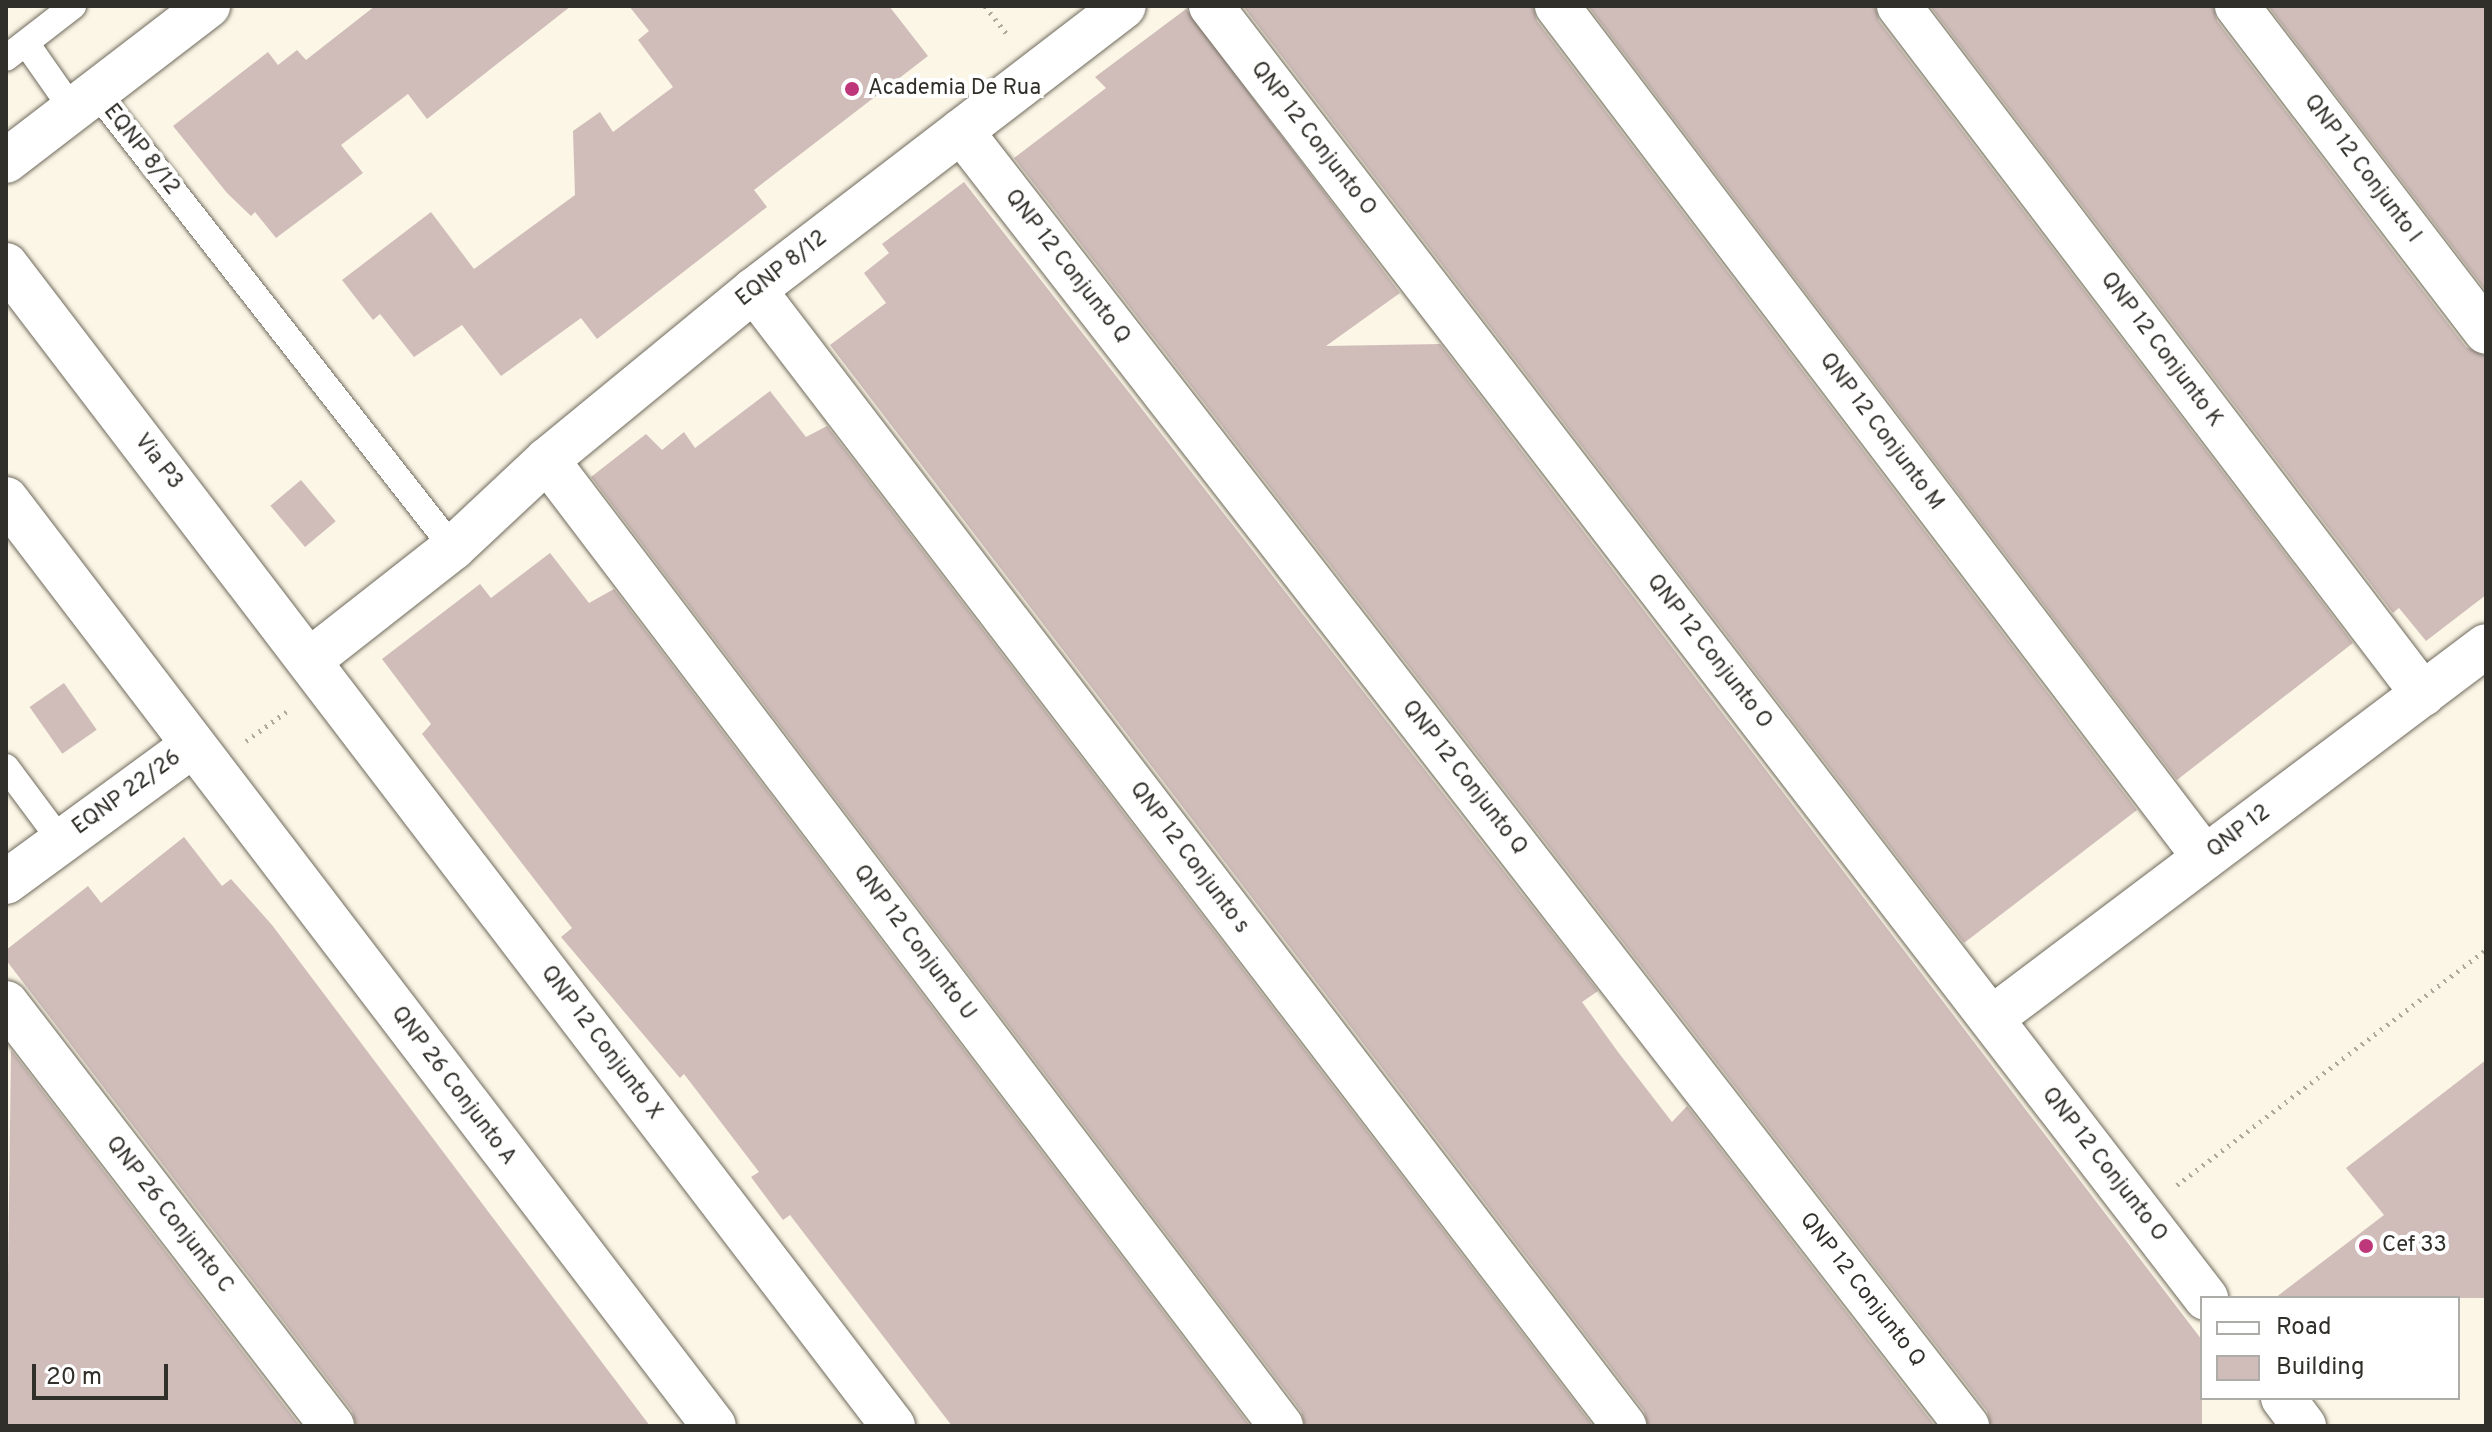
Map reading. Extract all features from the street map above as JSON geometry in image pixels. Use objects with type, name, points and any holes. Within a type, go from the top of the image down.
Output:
[{"type":"street","points":[[6,161],[208,6]]},
{"type":"street","name":"EQNP 8/12","points":[[318,671],[547,460],[754,290],[1124,6]]},
{"type":"street","name":"QNP 12 Conjunto O","points":[[1211,6],[2204,1296]]},
{"type":"street","name":"QNP 12 Conjunto M","points":[[1557,6],[2205,858]]},
{"type":"street","name":"QNP 12 Conjunto K","points":[[1899,6],[2423,694]]},
{"type":"street","name":"QNP 12 Conjunto I","points":[[2237,6],[2486,332]]},
{"type":"street","name":"QNP 12 Conjunto Q","points":[[961,131],[1967,1426]]},
{"type":"street","name":"Via P3","points":[[6,265],[318,671]]},
{"type":"street","name":"QNP 12 Conjunto s","points":[[754,290],[1624,1426]]},
{"type":"street","name":"QNP 12 Conjunto U","points":[[547,460],[1281,1426]]},
{"type":"street","points":[[6,499],[201,756]]},
{"type":"street","name":"QNP 12","points":[[1992,1018],[2486,646]]},
{"type":"street","name":"QNP 12 Conjunto X","points":[[318,671],[893,1426]]},
{"type":"street","name":"EQNP 22/26","points":[[6,882],[61,841],[201,756]]},
{"type":"street","name":"QNP 26 Conjunto A","points":[[201,756],[714,1426]]},
{"type":"street","name":"QNP 26 Conjunto C","points":[[6,1003],[332,1426]]},
{"type":"lane","points":[[16,51],[73,6]]},
{"type":"lane","name":"EQNP 8/12","points":[[16,51],[84,101],[453,548]]},
{"type":"lane","name":"EQNP 22/26","points":[[6,767],[61,841]]},
{"type":"path","points":[[201,756],[318,671]]},
{"type":"path","points":[[2141,1212],[2486,950]]},
{"type":"building","points":[[375,6],[571,6],[427,119],[408,94],[341,145],[363,173],[276,238],[255,212],[251,216],[227,193],[173,126],[268,52],[278,65],[297,50],[306,60]]},
{"type":"building","points":[[629,6],[889,6],[928,56],[754,190],[767,207],[597,339],[581,318],[501,376],[462,325],[414,357],[380,314],[373,320],[342,280],[431,212],[474,269],[575,195],[573,131],[600,112],[613,132],[673,87],[638,40],[649,31]]},
{"type":"building","points":[[1243,6],[1533,6],[1537,21],[2137,810],[1964,943]]},
{"type":"building","points":[[1588,6],[1875,6],[1879,21],[2353,643],[2177,780]]},
{"type":"building","points":[[1930,6],[2213,6],[2217,21],[2466,347],[2486,356],[2486,595],[2426,641],[2399,608],[2393,613]]},
{"type":"building","points":[[2268,6],[2486,6],[2486,291]]},
{"type":"building","points":[[1186,9],[1400,293],[1326,346],[1440,344],[2200,1337],[2202,1426],[1991,1426],[1987,1411],[1014,158],[1106,88],[1095,77]]},
{"type":"building","points":[[964,182],[1598,991],[1582,1002],[1672,1122],[1687,1106],[1935,1426],[1648,1426],[1644,1411],[830,345],[886,303],[864,273],[889,253],[882,244]]},
{"type":"building","points":[[770,391],[806,437],[827,426],[1593,1426],[1305,1426],[1301,1411],[591,477],[646,434],[662,450],[684,432],[695,448]]},
{"type":"building","points":[[301,480],[336,521],[305,547],[270,506]]},
{"type":"building","points":[[550,553],[589,603],[614,589],[1250,1426],[952,1426],[790,1215],[783,1220],[751,1177],[759,1172],[684,1074],[680,1078],[561,937],[572,928],[422,734],[431,724],[382,659],[480,584],[491,598]]},
{"type":"building","points":[[64,683],[97,730],[62,754],[30,707]]},
{"type":"building","points":[[184,837],[222,886],[231,879],[272,925],[650,1426],[356,1426],[352,1411],[6,960],[6,950],[88,886],[101,903]]},
{"type":"building","points":[[11,1050],[300,1426],[6,1426]]},
{"type":"building","points":[[2486,1060],[2486,1298],[2278,1296],[2384,1215],[2346,1168]]},
{"type":"place","name":"Academia De Rua","points":[[852,89]]},
{"type":"place","name":"Cef 33","points":[[2366,1246]]}]
